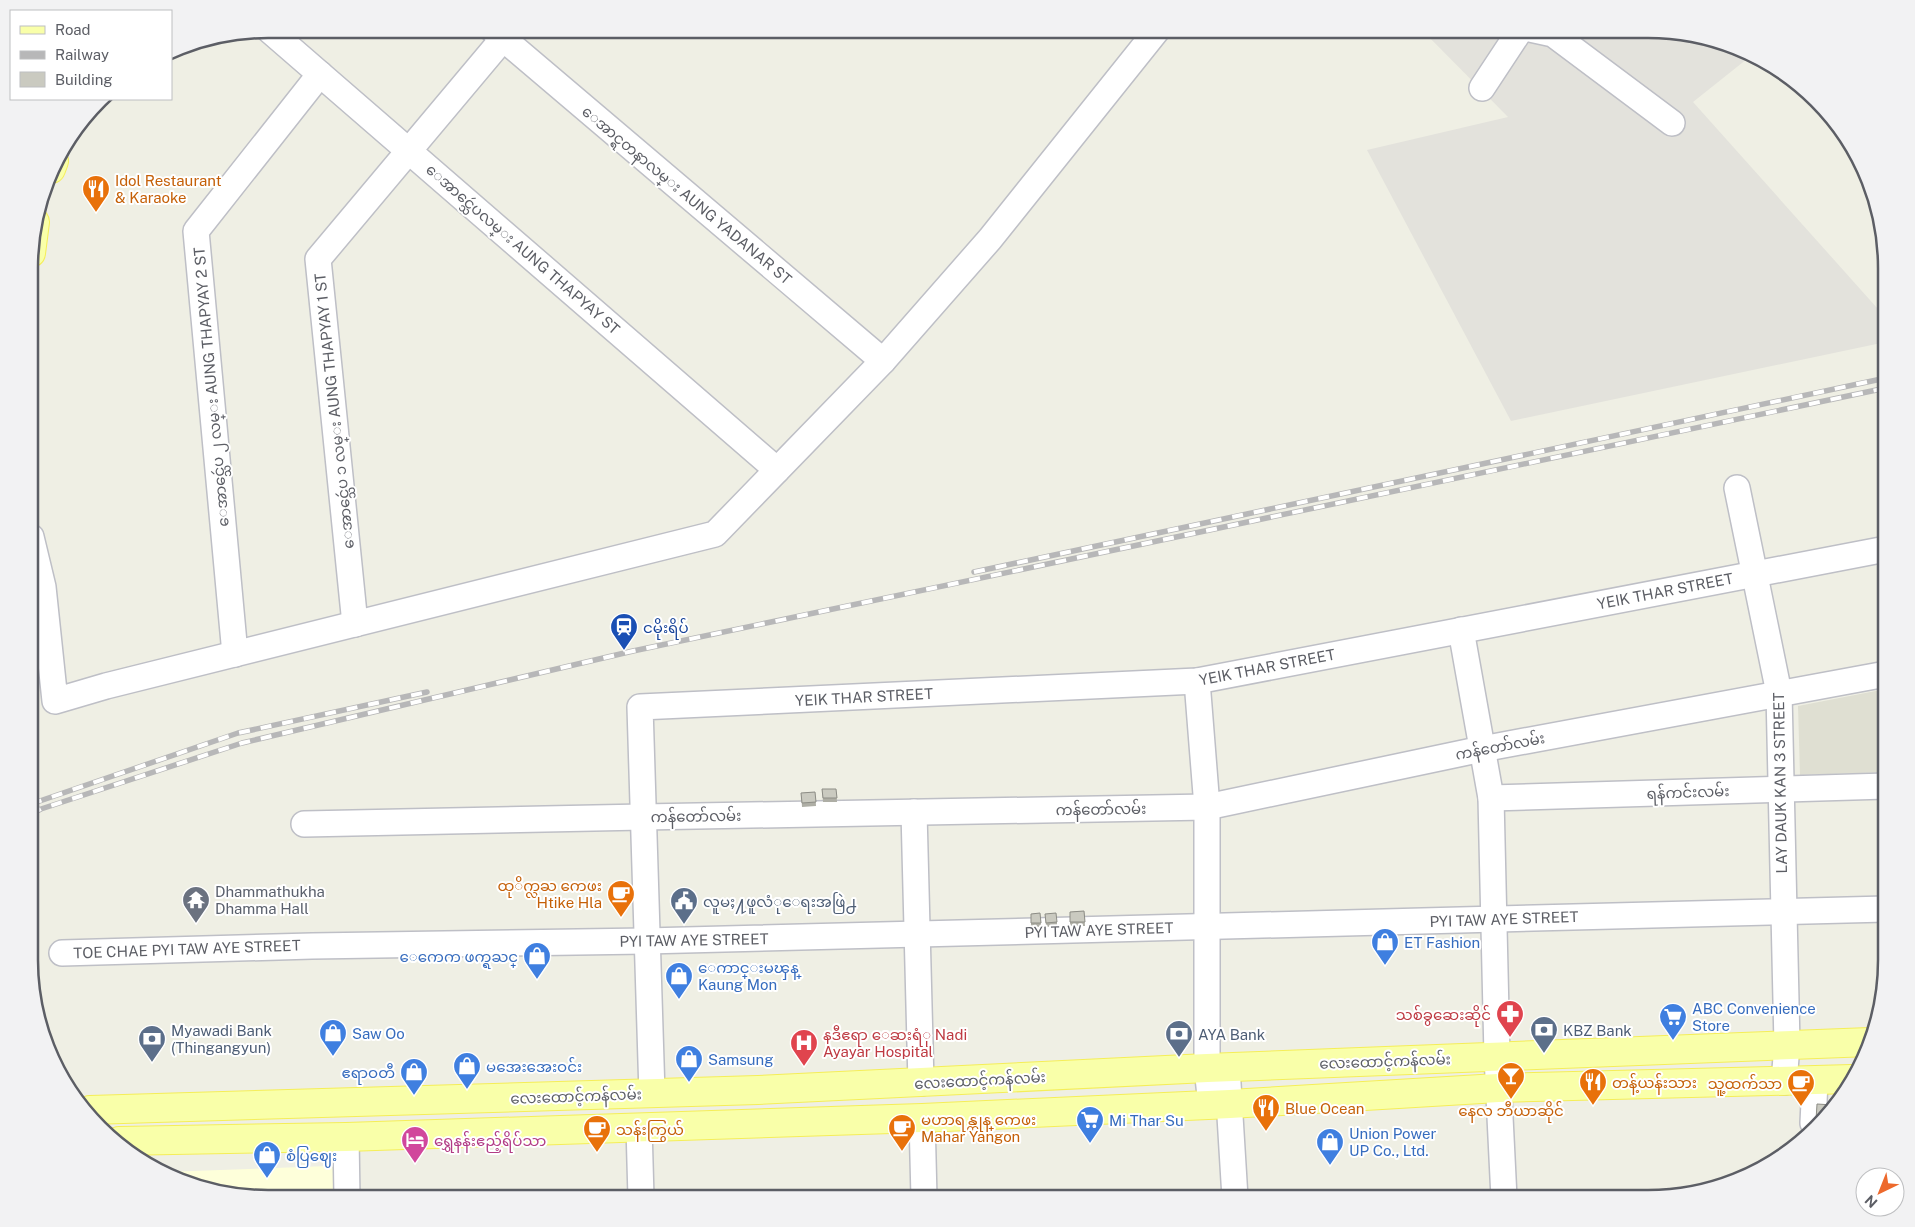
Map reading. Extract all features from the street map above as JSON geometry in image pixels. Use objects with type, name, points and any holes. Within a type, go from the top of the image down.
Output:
[{"type":"main road","name":"လေးထောင့်ကန်လမ်း","points":[[94,1110],[758,1090],[1217,1067],[1862,1042]]},
{"type":"main road","points":[[127,1141],[346,1137],[639,1126],[760,1124],[1220,1104],[1498,1088],[1844,1079]]},
{"type":"main road","points":[[921,1083],[922,1118]]},
{"type":"main road","points":[[758,1090],[760,1124]]},
{"type":"street","name":"ေအာင္သေဴပလမ္း AUNG THAPYAY ST","points":[[278,38],[777,470]]},
{"type":"street","name":"ေအာင္သေဴပ ၁ လမ္း AUNG THAPYAY 1 ST","points":[[355,624],[318,259],[409,151],[497,38]]},
{"type":"street","name":"ေအာင္ရတနာလမ္း AUNG YADANAR ST","points":[[509,38],[883,361]]},
{"type":"street","points":[[38,567],[43,588],[55,701],[106,686],[715,534],[883,361],[990,239],[1151,38]]},
{"type":"street","points":[[1482,88],[1515,38]]},
{"type":"street","points":[[1558,38],[1672,123]]},
{"type":"street","name":"ေအာင္သေဴပ ၂ လမ္း AUNG THAPYAY 2 ST","points":[[235,654],[196,231],[320,74]]},
{"type":"street","name":"LAY DAUK KAN 3 STREET","points":[[1737,488],[1779,693],[1787,1045],[1784,1082]]},
{"type":"street","name":"YEIK THAR STREET","points":[[643,817],[640,708],[1197,681],[1878,551]]},
{"type":"street","points":[[1461,630],[1491,798],[1496,1056],[1504,1190]]},
{"type":"street","name":"ကန်တော်လမ်း","points":[[304,824],[1206,807],[1482,749],[1878,675]]},
{"type":"street","points":[[1197,681],[1206,807],[1207,927],[1217,1067],[1220,1104],[1234,1190]]},
{"type":"street","name":"ရန်ကင်းလမ်း","points":[[1491,798],[1878,786]]},
{"type":"street","points":[[914,812],[921,1083]]},
{"type":"street","points":[[643,817],[652,1094]]},
{"type":"street","name":"PYI TAW AYE STREET","points":[[312,946],[646,941],[1878,909]]},
{"type":"street","name":"TOE CHAE PYI TAW AYE STREET","points":[[62,953],[312,946]]},
{"type":"street","points":[[1813,1119],[1814,1081]]},
{"type":"street","points":[[922,1118],[924,1190]]},
{"type":"street","points":[[639,1126],[641,1190]]},
{"type":"street","points":[[346,1137],[347,1190]]},
{"type":"shaded area","points":[[1430,38],[1677,39],[1707,45],[1746,60],[1693,102],[1878,309],[1878,344],[1511,421],[1367,150],[1508,117]]},
{"type":"shaded area","points":[[1878,691],[1878,772],[1800,775],[1798,706]]},
{"type":"shaded area","name":"စံပြဈေး","points":[[356,1165],[358,1190],[238,1188],[208,1182],[179,1171]]},
{"type":"building","points":[[822,789],[836,789],[837,798],[823,798]]},
{"type":"building","points":[[815,792],[816,802],[802,803],[801,793]]},
{"type":"building","points":[[1084,911],[1085,922],[1070,922],[1070,912]]},
{"type":"building","points":[[1040,913],[1041,923],[1031,923],[1031,914]]},
{"type":"building","points":[[1056,913],[1057,922],[1046,923],[1045,914]]},
{"type":"building","points":[[1817,1104],[1825,1105],[1820,1111],[1816,1115]]},
{"type":"railway","points":[[974,572],[1878,380]]},
{"type":"railway","points":[[38,810],[242,743],[633,651],[1878,390]]},
{"type":"railway","points":[[38,802],[238,733],[427,692]]},
{"type":"place","name":"Idol Restaurant & Karaoke","points":[[96,213]]},
{"type":"place","name":"ငမိုးရိပ်","points":[[624,651]]},
{"type":"place","name":"ထုိက္လႀ ကေဖး Htike Hla","points":[[621,918]]},
{"type":"place","name":"Dhammathukha Dhamma Hall","points":[[196,924]]},
{"type":"place","name":"လူမႈ႔ဖူလံုေရးအဖြဲ႕","points":[[684,925]]},
{"type":"place","name":"ET Fashion","points":[[1385,966]]},
{"type":"place","name":"ေကေက ဖက္ရႀင္","points":[[537,980]]},
{"type":"place","name":"ေကာင္းမၾန္ Kaung Mon","points":[[679,1000]]},
{"type":"place","name":"သစ်ခွဆေးဆိုင်","points":[[1510,1038]]},
{"type":"place","name":"ABC Convenience Store","points":[[1673,1041]]},
{"type":"place","name":"KBZ Bank","points":[[1544,1054]]},
{"type":"place","name":"Saw Oo","points":[[333,1057]]},
{"type":"place","name":"AYA Bank","points":[[1179,1058]]},
{"type":"place","name":"Myawadi Bank (Thingangyun)","points":[[152,1063]]},
{"type":"place","name":"နဒီဧရာ ေဆးရံု Nadi Ayayar Hospital","points":[[804,1067]]},
{"type":"place","name":"Samsung","points":[[689,1083]]},
{"type":"place","name":"မအေးအေးဝင်း","points":[[467,1090]]},
{"type":"place","name":"ဧရာဝတီ","points":[[414,1096]]},
{"type":"place","name":"နေလ ဘီယာဆိုင်","points":[[1511,1100]]},
{"type":"place","name":"တန့်ယန်းသား","points":[[1593,1106]]},
{"type":"place","name":"သူ့ထက်သာ","points":[[1801,1107]]},
{"type":"place","name":"Blue Ocean","points":[[1266,1132]]},
{"type":"place","name":"Mi Thar Su","points":[[1090,1144]]},
{"type":"place","name":"မဟာရန္ကုန္ ကေဖး Mahar Yangon","points":[[902,1152]]},
{"type":"place","name":"သန်းကြွယ်","points":[[597,1153]]},
{"type":"place","name":"ရွှေနန်းဧည့်ရိပ်သာ","points":[[415,1164]]},
{"type":"place","name":"Union Power UP Co., Ltd.","points":[[1330,1166]]},
{"type":"place","name":"စံပြဈေး","points":[[267,1179]]}]
